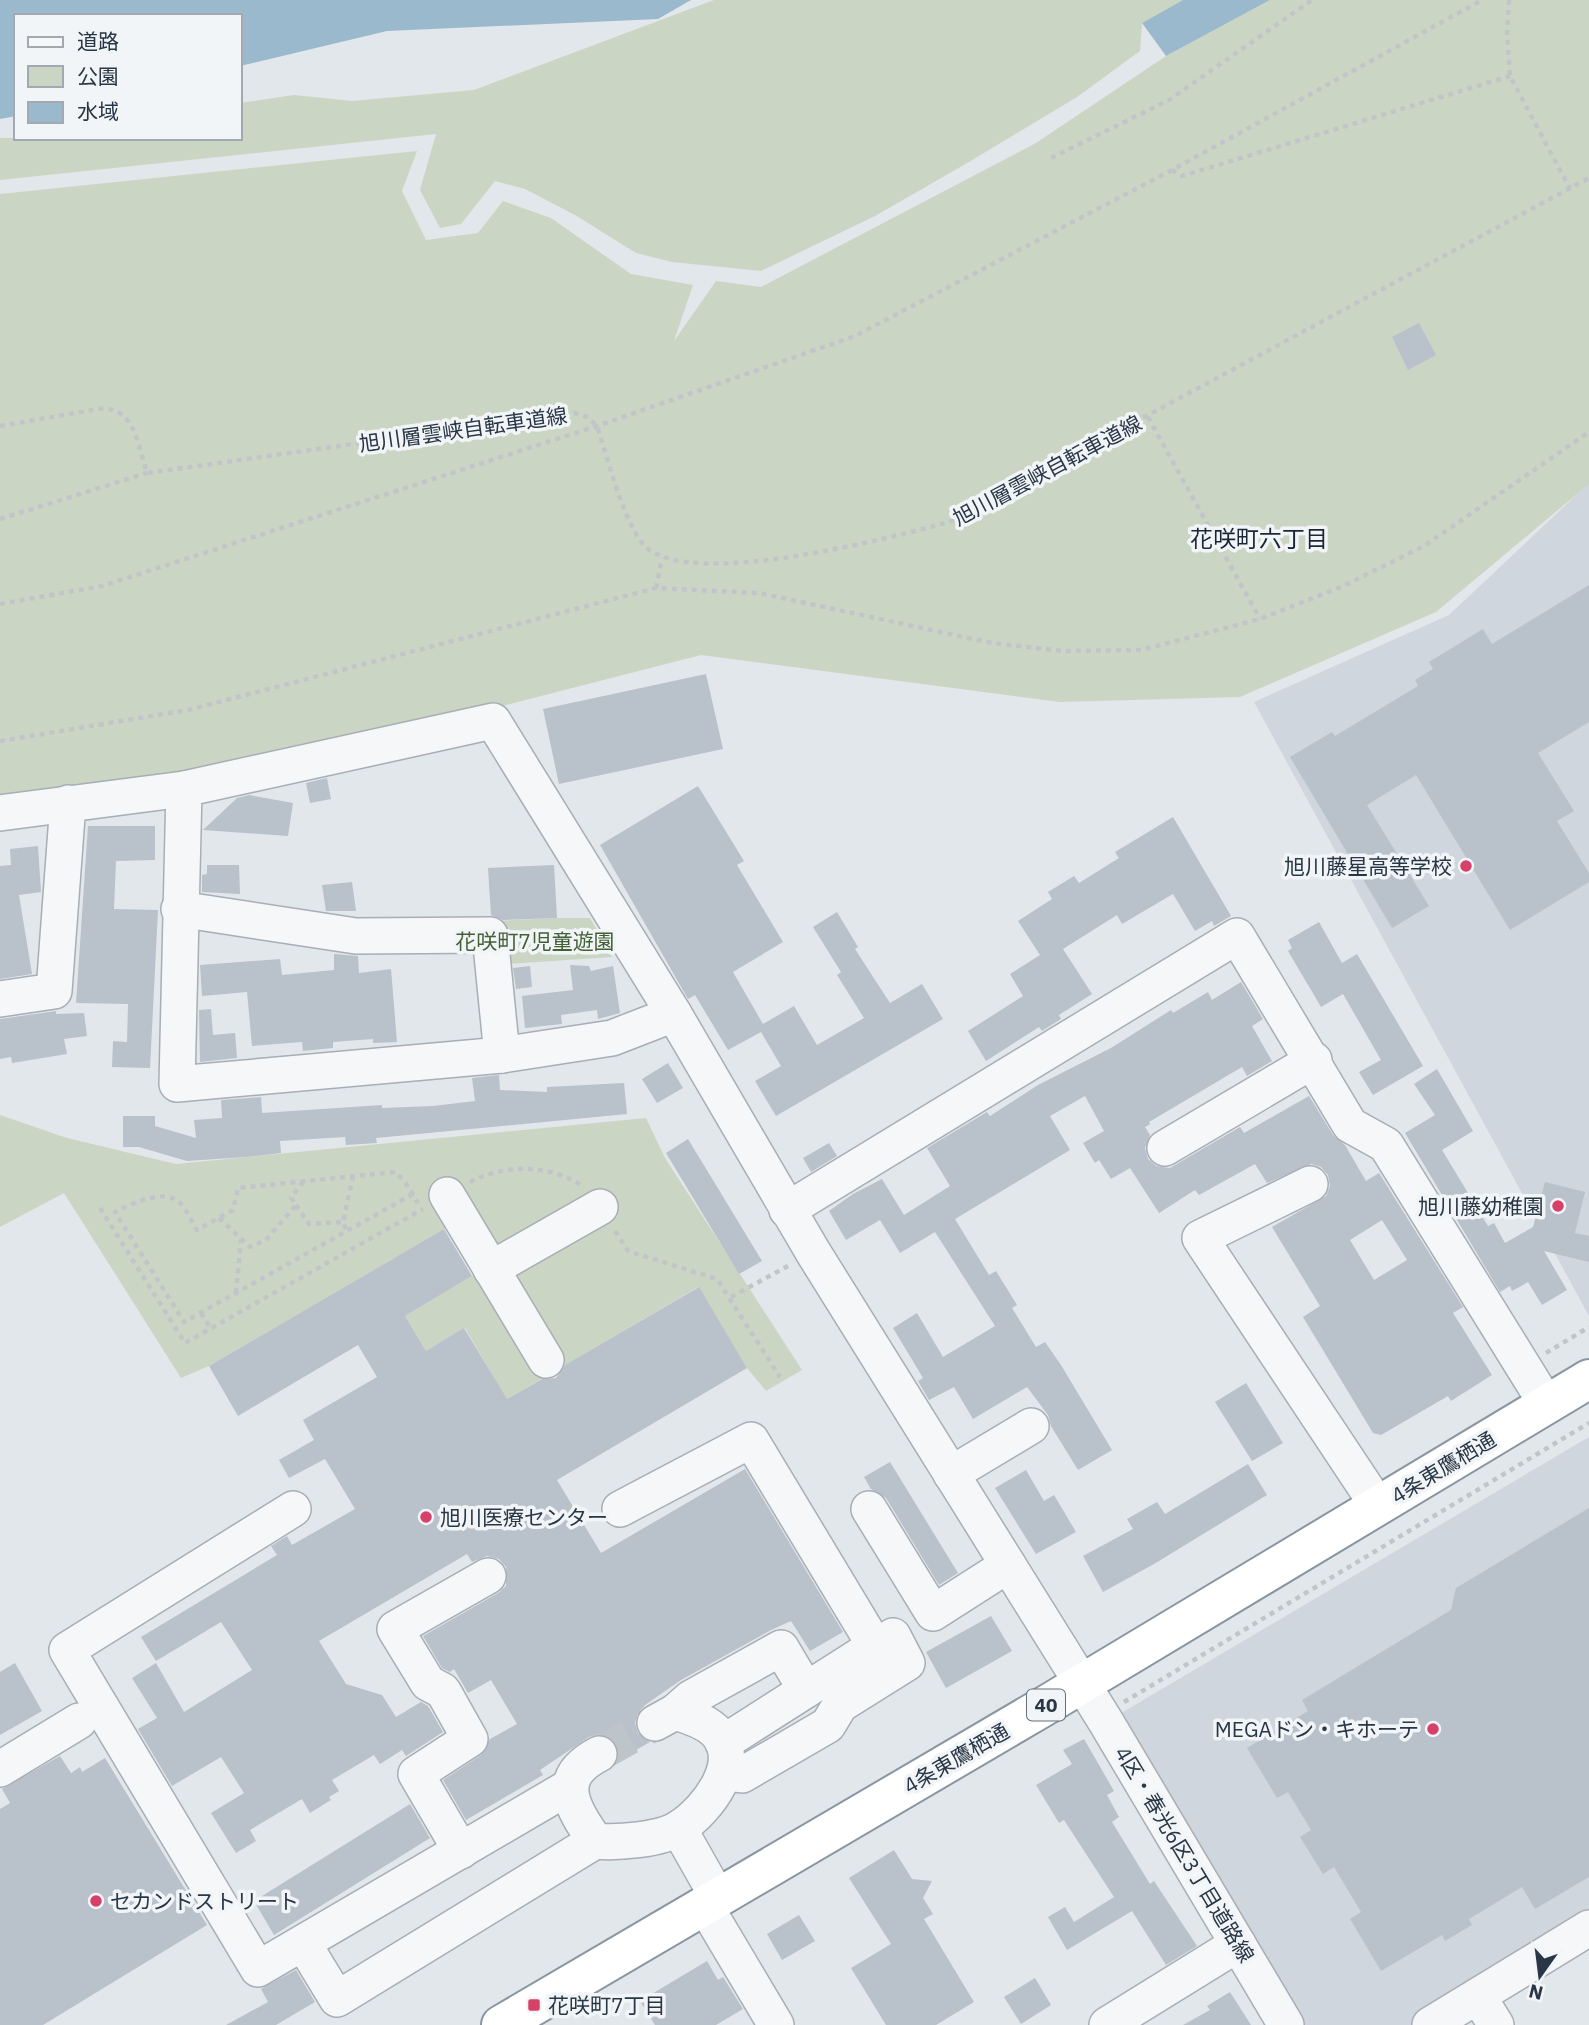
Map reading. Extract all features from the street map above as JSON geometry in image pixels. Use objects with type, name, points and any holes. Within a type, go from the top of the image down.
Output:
[{"type":"highway","name":"4条東鷹栖通","points":[[501,2025],[1081,1684],[1589,1379]]},
{"type":"street","name":"4区・春光6区3丁目道路線","points":[[184,789],[493,721],[674,1014],[787,1210],[1081,1684],[1286,2025]]},
{"type":"street","points":[[0,813],[184,789],[179,909],[177,1084],[502,1055],[612,1038],[674,1014]]},
{"type":"street","points":[[0,999],[54,991],[68,803]]},
{"type":"street","points":[[179,909],[356,936],[490,935],[502,1055]]},
{"type":"street","points":[[787,1210],[1237,936],[1314,1060],[1350,1125],[1386,1145],[1521,1368],[1547,1405]]},
{"type":"street","points":[[1165,1148],[1314,1060]]},
{"type":"street","points":[[1310,1184],[1200,1238],[1378,1506]]},
{"type":"street","points":[[435,1202],[491,1269],[546,1360]]},
{"type":"street","points":[[491,1269],[600,1207]]},
{"type":"street","points":[[951,1474],[1031,1426]]},
{"type":"street","points":[[620,1509],[751,1440],[884,1641],[907,1663],[839,1705],[828,1725],[742,1775],[724,1758],[716,1731],[701,1721],[665,1717],[691,1698],[781,1648],[806,1690]]},
{"type":"street","points":[[869,1508],[933,1613]]},
{"type":"street","points":[[293,1509],[66,1650],[258,1969],[569,1787],[581,1764],[599,1754]]},
{"type":"street","points":[[303,1942],[337,1999],[594,1841],[619,1844],[679,1829],[715,1794],[724,1758],[806,1690],[1008,1566]]},
{"type":"street","points":[[461,1851],[416,1774],[470,1740],[443,1691],[429,1683],[395,1629],[488,1576]]},
{"type":"street","points":[[0,1769],[79,1721]]},
{"type":"street","points":[[569,1787],[574,1810],[594,1841]]},
{"type":"street","points":[[679,1829],[711,1900],[776,2025]]},
{"type":"street","points":[[1430,2025],[1487,2010],[1589,1928]]},
{"type":"street","points":[[1107,2025],[1238,1944]]},
{"type":"path","points":[[1051,158],[1169,100],[1312,0]]},
{"type":"path","points":[[0,604],[102,586],[597,426],[855,336],[1172,170],[1482,0]]},
{"type":"path","points":[[1509,0],[1507,34],[1510,76],[1570,189]]},
{"type":"path","points":[[1172,170],[1182,176],[1510,76]]},
{"type":"path","name":"旭川層雲峡自転車道線","points":[[0,519],[147,473],[575,413],[587,417],[597,426],[634,534],[647,549],[662,558],[702,564],[754,561],[872,543],[949,522],[1589,178]]},
{"type":"path","points":[[0,426],[104,408],[117,409],[128,418],[147,473]]},
{"type":"path","points":[[1148,417],[1260,619]]},
{"type":"path","points":[[0,741],[188,710],[656,588],[759,593],[992,643],[1063,652],[1141,650],[1260,619],[1341,587],[1424,546],[1589,432]]},
{"type":"path","points":[[656,588],[662,558]]},
{"type":"path","points":[[100,1208],[185,1343],[487,1173],[533,1169],[574,1180],[589,1190],[628,1251],[718,1279],[780,1377]]},
{"type":"path","points":[[412,1194],[184,1322],[116,1212],[137,1200],[168,1197],[179,1201],[197,1230],[233,1210],[238,1188],[395,1172],[412,1194],[435,1202]]},
{"type":"path","points":[[346,1229],[343,1222],[353,1176]]},
{"type":"path","points":[[303,1181],[291,1198],[309,1224],[343,1222]]},
{"type":"path","points":[[219,1218],[250,1247],[266,1240],[296,1205]]},
{"type":"path","points":[[236,1293],[241,1238]]},
{"type":"path","points":[[731,1297],[813,1252]]},
{"type":"path","points":[[201,1313],[211,1329]]},
{"type":"path","points":[[1521,1368],[1589,1327]]},
{"type":"path","points":[[1119,1705],[1589,1423]]},
{"type":"shaded area","name":"旭川藤星高等学校","points":[[1589,483],[1589,1316],[1254,702],[1449,615]]},
{"type":"shaded area","points":[[1589,1437],[1589,1936],[1435,2025],[1286,2025],[1106,1722]]},
{"type":"green space","points":[[714,0],[1183,0],[1142,23],[1140,51],[1077,97],[875,216],[761,271],[672,262],[636,253],[575,215],[525,189],[495,181],[461,224],[440,228],[420,190],[436,134],[0,180],[0,138],[242,140],[242,103],[294,95],[352,101],[474,90]]},
{"type":"green space","points":[[1270,0],[1589,0],[1589,484],[1436,612],[1240,697],[1060,702],[701,655],[502,706],[226,765],[0,796],[0,194],[417,151],[402,191],[426,240],[478,233],[503,201],[551,218],[631,274],[693,285],[674,341],[716,281],[761,287],[1036,143],[1166,56]]},
{"type":"green space","name":"花咲町7児童遊園","points":[[590,918],[612,957],[493,965],[491,921]]},
{"type":"green space","points":[[0,1115],[67,1138],[176,1164],[646,1118],[665,1158],[802,1370],[766,1391],[747,1368],[698,1287],[495,1406],[493,1376],[465,1328],[426,1351],[405,1316],[479,1272],[451,1225],[209,1366],[181,1378],[64,1193],[0,1227]]},
{"type":"water","points":[[0,0],[691,0],[658,19],[387,31],[242,66],[242,14],[14,14],[14,116],[0,119]]},
{"type":"water","points":[[1183,0],[1270,0],[1166,56],[1142,23]]},
{"type":"building","points":[[1419,323],[1436,355],[1408,370],[1392,337]]},
{"type":"building","points":[[1589,585],[1589,722],[1538,753],[1574,811],[1557,821],[1589,873],[1589,882],[1510,930],[1416,775],[1367,805],[1429,906],[1392,928],[1290,757],[1332,732],[1335,736],[1418,686],[1415,680],[1433,669],[1429,662],[1483,629],[1492,644]]},
{"type":"building","points":[[706,674],[723,749],[559,784],[543,709]]},
{"type":"building","points":[[327,778],[331,799],[310,803],[306,783]]},
{"type":"building","points":[[698,786],[744,861],[737,865],[783,942],[733,972],[763,1024],[794,1006],[817,1045],[864,1018],[837,975],[841,972],[813,927],[837,912],[858,947],[855,949],[890,1003],[922,984],[943,1019],[776,1116],[755,1081],[781,1066],[761,1032],[728,1050],[695,995],[688,999],[600,845]]},
{"type":"building","points":[[249,795],[293,803],[288,836],[203,830],[237,798]]},
{"type":"building","points":[[1173,817],[1231,916],[1214,926],[1212,921],[1195,931],[1173,894],[1122,924],[1117,915],[1063,949],[1092,994],[1059,1015],[1061,1019],[1042,1031],[1039,1027],[986,1061],[968,1031],[1023,996],[1010,974],[1040,955],[1018,921],[1052,899],[1048,892],[1074,876],[1079,883],[1119,858],[1115,852]]},
{"type":"building","points":[[88,826],[155,826],[155,860],[116,861],[114,909],[158,910],[150,1068],[112,1067],[113,1041],[127,1042],[128,1004],[76,1003]]},
{"type":"building","points":[[38,846],[41,892],[19,895],[32,974],[0,979],[0,866],[11,865],[10,849]]},
{"type":"building","points":[[207,865],[239,865],[240,894],[202,892],[202,875],[207,874]]},
{"type":"building","points":[[554,865],[557,918],[503,920],[491,915],[488,868]]},
{"type":"building","points":[[352,882],[356,911],[326,911],[322,885]]},
{"type":"building","points":[[1319,922],[1342,963],[1357,954],[1423,1066],[1373,1095],[1359,1072],[1381,1060],[1343,994],[1321,1007],[1288,951],[1292,948],[1288,940]]},
{"type":"building","points":[[334,954],[358,956],[359,973],[391,969],[397,1042],[373,1043],[373,1039],[333,1042],[333,1048],[303,1051],[302,1042],[252,1046],[247,992],[202,996],[200,965],[280,959],[282,975],[334,970]]},
{"type":"building","points":[[570,965],[589,966],[591,971],[613,966],[620,1013],[598,1019],[597,1010],[561,1015],[562,1024],[525,1028],[522,996],[573,990]]},
{"type":"building","points":[[530,966],[532,987],[516,989],[513,968]]},
{"type":"building","points":[[1241,982],[1263,1019],[1252,1026],[1272,1061],[1247,1076],[1242,1067],[1149,1122],[1145,1127],[1150,1135],[1145,1148],[1148,1159],[1156,1166],[1170,1168],[1240,1127],[1244,1133],[1309,1096],[1333,1135],[1345,1145],[1366,1181],[1379,1173],[1463,1307],[1453,1313],[1492,1375],[1451,1401],[1448,1396],[1381,1435],[1373,1433],[1303,1317],[1320,1306],[1272,1227],[1326,1196],[1330,1186],[1328,1175],[1321,1167],[1311,1164],[1267,1183],[1255,1164],[1199,1195],[1195,1190],[1159,1213],[1130,1168],[1111,1179],[1099,1160],[1095,1163],[1083,1143],[1104,1131],[1085,1096],[1050,1116],[1070,1150],[955,1219],[989,1275],[996,1271],[1017,1305],[1012,1308],[1036,1347],[1045,1342],[1061,1365],[1112,1450],[1078,1470],[1051,1426],[1048,1415],[1027,1387],[973,1419],[954,1387],[929,1400],[918,1381],[923,1378],[893,1328],[917,1313],[943,1357],[995,1326],[935,1232],[900,1253],[880,1220],[846,1240],[829,1211],[853,1194],[882,1179],[904,1215],[950,1186],[927,1148],[987,1112],[990,1116],[1038,1085],[1111,1048],[1171,1010],[1173,1013],[1208,992],[1212,1000]],"holes":[[[1382,1220],[1407,1260],[1374,1280],[1350,1240]]]},
{"type":"building","points":[[211,1009],[213,1035],[235,1033],[237,1058],[200,1062],[199,1010]]},
{"type":"building","points":[[56,1011],[56,1014],[84,1013],[87,1036],[64,1039],[67,1054],[12,1063],[11,1057],[0,1059],[0,1019]]},
{"type":"building","points":[[668,1063],[683,1088],[657,1103],[642,1079]]},
{"type":"building","points":[[1437,1069],[1473,1131],[1442,1150],[1488,1226],[1494,1223],[1505,1243],[1533,1227],[1545,1182],[1585,1192],[1575,1233],[1589,1236],[1589,1262],[1544,1251],[1567,1290],[1542,1305],[1528,1282],[1512,1291],[1510,1286],[1500,1292],[1405,1133],[1435,1115],[1414,1084]]},
{"type":"building","points":[[499,1075],[500,1090],[547,1092],[547,1087],[624,1083],[627,1114],[376,1138],[377,1143],[346,1145],[345,1137],[280,1141],[281,1153],[187,1161],[139,1147],[123,1147],[123,1116],[155,1116],[155,1126],[196,1138],[194,1120],[222,1118],[221,1100],[261,1097],[262,1113],[382,1105],[382,1108],[433,1106],[475,1101],[472,1078]]},
{"type":"building","points":[[688,1139],[762,1261],[739,1274],[666,1153]]},
{"type":"building","points":[[829,1143],[837,1156],[811,1172],[803,1158]]},
{"type":"building","name":"旭川医療センター","points":[[444,1229],[472,1276],[405,1316],[426,1351],[464,1328],[507,1399],[542,1379],[556,1378],[565,1365],[699,1287],[747,1368],[557,1480],[601,1553],[745,1469],[843,1632],[810,1651],[791,1621],[771,1630],[681,1680],[645,1705],[638,1713],[635,1723],[638,1733],[650,1742],[617,1761],[616,1744],[609,1736],[599,1734],[589,1737],[540,1770],[543,1775],[466,1820],[443,1780],[481,1755],[490,1739],[517,1724],[491,1680],[468,1693],[454,1669],[450,1672],[442,1668],[423,1636],[506,1586],[506,1567],[499,1559],[487,1556],[472,1562],[467,1554],[319,1641],[346,1684],[382,1695],[396,1717],[421,1702],[428,1706],[443,1732],[406,1756],[402,1750],[380,1764],[374,1755],[332,1780],[339,1791],[329,1797],[331,1800],[310,1813],[302,1799],[250,1830],[256,1841],[236,1853],[211,1813],[244,1793],[221,1757],[172,1786],[138,1729],[157,1718],[132,1678],[156,1663],[184,1712],[252,1670],[221,1622],[156,1661],[141,1637],[277,1555],[271,1546],[287,1536],[292,1545],[355,1509],[325,1459],[289,1478],[279,1460],[314,1440],[303,1420],[377,1377],[358,1345],[238,1416],[209,1366]]},
{"type":"building","points":[[1246,1383],[1283,1443],[1252,1461],[1215,1402]]},
{"type":"building","points":[[890,1462],[958,1573],[939,1585],[886,1498],[871,1489],[864,1477]]},
{"type":"building","points":[[1248,1464],[1267,1495],[1103,1592],[1083,1556],[1133,1529],[1127,1519],[1157,1502],[1165,1514]]},
{"type":"building","points":[[1026,1470],[1044,1501],[1054,1495],[1076,1532],[1036,1554],[995,1488]]},
{"type":"building","name":"MEGAドン・キホーテ","points":[[1589,1508],[1589,1877],[1535,1909],[1522,1887],[1469,1919],[1472,1925],[1445,1941],[1442,1935],[1381,1971],[1350,1919],[1361,1912],[1334,1867],[1323,1874],[1300,1837],[1311,1830],[1288,1792],[1277,1798],[1247,1748],[1308,1711],[1302,1700],[1451,1610],[1456,1588]]},
{"type":"building","points":[[991,1616],[1012,1651],[946,1688],[926,1652]]},
{"type":"building","points":[[15,1663],[42,1711],[0,1735],[0,1672]]},
{"type":"building","points":[[1084,1739],[1114,1791],[1107,1795],[1119,1817],[1112,1822],[1150,1884],[1154,1881],[1197,1946],[1166,1965],[1132,1911],[1067,1950],[1048,1917],[1065,1907],[1074,1922],[1114,1897],[1064,1820],[1059,1823],[1036,1785],[1072,1764],[1063,1750]]},
{"type":"building","name":"セカンドストリート","points":[[60,1756],[71,1773],[80,1767],[82,1772],[105,1758],[207,1925],[43,2025],[0,2025],[0,1809],[10,1803],[2,1789]]},
{"type":"building","points":[[410,1804],[430,1838],[274,1935],[254,1901]]},
{"type":"building","points":[[894,1850],[912,1879],[932,1881],[923,1898],[933,1914],[924,1919],[974,2002],[936,2025],[886,2025],[851,1968],[891,1944],[849,1878]]},
{"type":"building","points":[[799,1915],[815,1941],[782,1960],[767,1934]]},
{"type":"building","points":[[707,1961],[718,1980],[723,1977],[743,2009],[716,2025],[655,2025],[640,2001]]},
{"type":"building","points":[[296,1970],[315,2002],[276,2025],[226,2025],[268,2002],[261,1989]]},
{"type":"building","points":[[1035,1978],[1051,2005],[1021,2024],[1004,1997]]},
{"type":"building","points":[[1230,1992],[1251,2025],[1183,2025],[1210,2010],[1207,2006]]},
{"type":"tunnel","points":[[599,1754],[655,1723]]},
{"type":"place","name":"旭川藤星高等学校","points":[[1466,866]]},
{"type":"place","name":"旭川藤幼稚園","points":[[1558,1206]]},
{"type":"place","name":"旭川医療センター","points":[[426,1517]]},
{"type":"place","name":"MEGAドン・キホーテ","points":[[1433,1729]]},
{"type":"place","name":"セカンドストリート","points":[[96,1901]]},
{"type":"place","name":"花咲町7丁目","points":[[534,2005]]},
{"type":"district","name":"花咲町六丁目","points":[[1259,538]]}]
